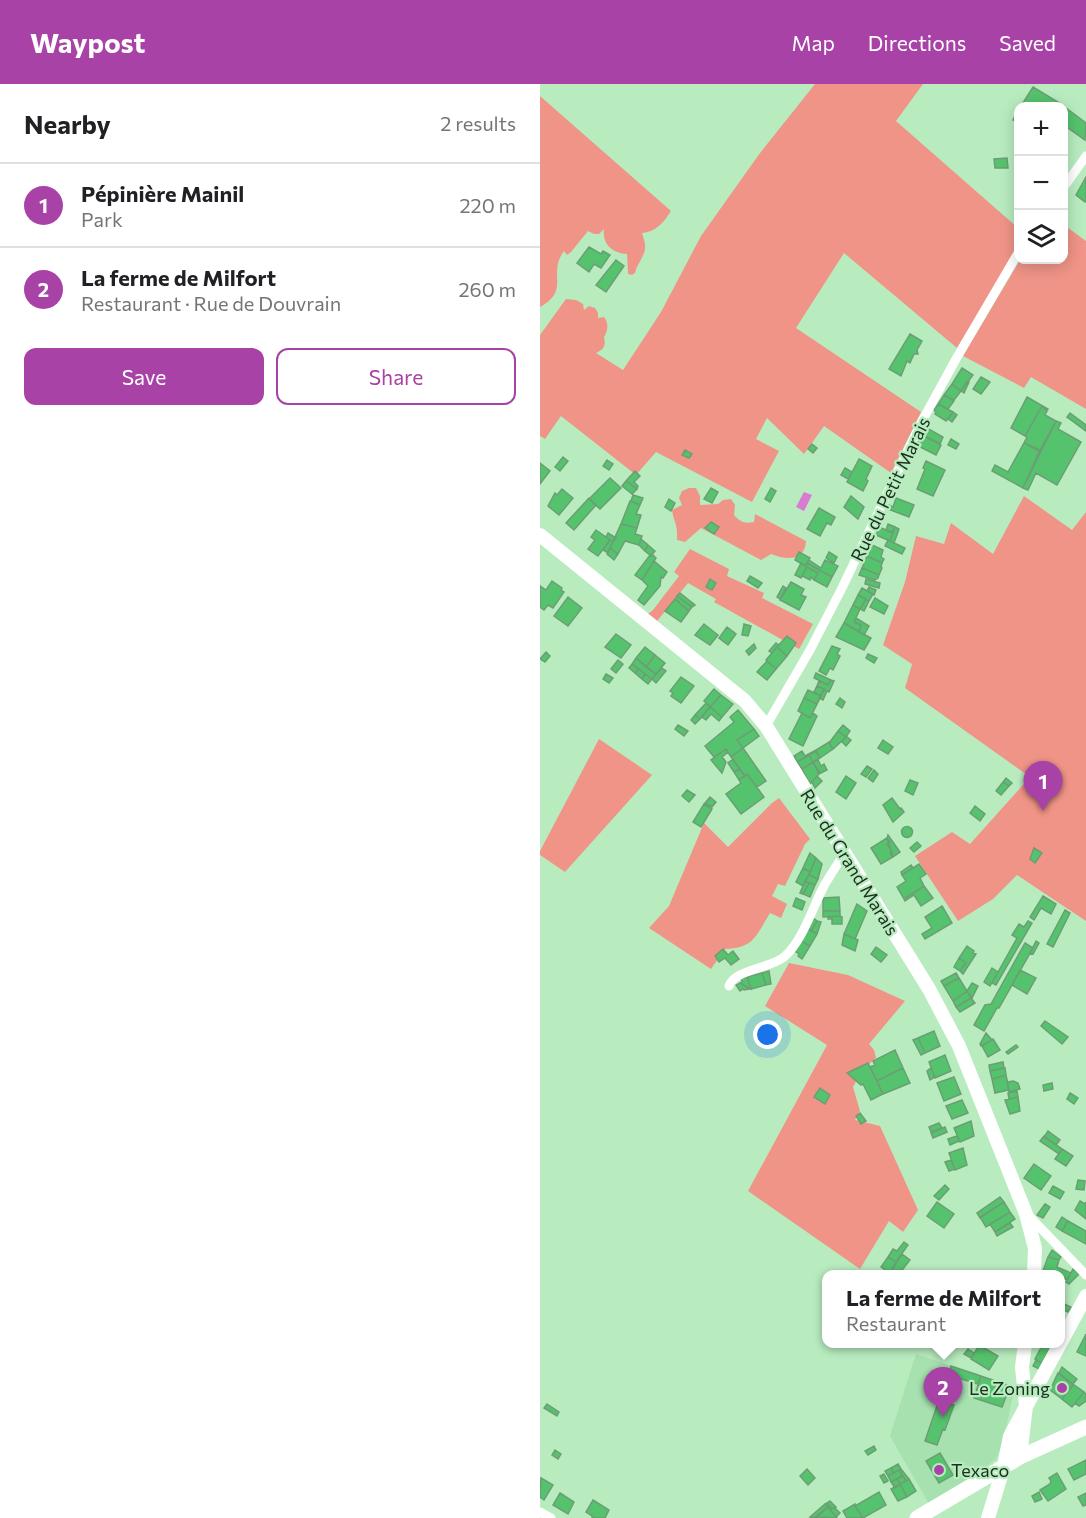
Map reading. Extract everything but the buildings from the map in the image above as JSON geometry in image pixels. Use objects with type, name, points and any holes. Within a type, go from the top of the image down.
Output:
[{"type":"main road","points":[[917,1518],[1020,1457],[1086,1427]]},
{"type":"street","points":[[1068,181],[1086,156]]},
{"type":"street","name":"Rue du Petit Marais","points":[[766,726],[810,650],[842,588],[921,423],[1014,261]]},
{"type":"street","name":"Rue du Grand Marais","points":[[540,535],[745,701],[766,726],[929,989],[959,1046],[1026,1214],[1035,1248],[1034,1270]]},
{"type":"street","points":[[729,986],[735,976],[775,963],[789,952],[844,853]]},
{"type":"street","points":[[1026,1214],[1086,1275]]},
{"type":"street","points":[[1065,1334],[1086,1296]]},
{"type":"street","points":[[1020,1457],[1026,1406],[1022,1367],[1024,1348]]},
{"type":"street","points":[[988,1518],[1004,1466],[1010,1436],[1058,1348]]},
{"type":"street","points":[[540,1512],[551,1518]]},
{"type":"shaded area","points":[[815,84],[923,84],[896,121],[1014,224],[1014,254],[957,348],[844,253],[796,328],[921,412],[891,473],[824,426],[804,454],[767,418],[756,439],[779,451],[752,502],[656,452],[636,475],[561,416],[545,439],[540,436],[540,335],[566,299],[576,300],[583,304],[584,310],[589,306],[595,308],[598,318],[604,317],[607,327],[604,345],[603,349],[596,353],[623,370],[661,312],[701,236],[760,153]]},
{"type":"shaded area","points":[[540,96],[671,211],[659,226],[642,233],[645,251],[636,272],[632,275],[628,274],[627,254],[609,247],[606,243],[604,229],[599,234],[588,231],[571,252],[567,255],[564,251],[557,267],[557,288],[549,301],[540,307]]},
{"type":"shaded area","points":[[1068,228],[1086,241],[1086,409],[1031,377],[1024,388],[963,356],[1018,264],[1068,264]]},
{"type":"shaded area","points":[[696,488],[700,496],[700,505],[718,504],[723,500],[731,499],[735,505],[734,515],[741,521],[754,522],[755,514],[806,541],[805,548],[794,558],[771,554],[761,560],[701,528],[685,542],[677,540],[672,510],[682,505],[679,498],[682,491]]},
{"type":"shaded area","points":[[804,492],[812,495],[804,511],[796,507]]},
{"type":"shaded area","points":[[1024,496],[1072,530],[1086,512],[1086,921],[1017,875],[993,899],[958,921],[915,856],[952,832],[970,844],[1030,777],[905,688],[912,664],[883,645],[905,582],[916,536],[944,544],[951,523],[993,554]]},
{"type":"shaded area","points":[[690,549],[729,569],[727,576],[764,593],[762,598],[813,624],[799,649],[714,602],[716,599],[688,583],[653,626],[643,618],[653,610],[679,576],[674,572]]},
{"type":"shaded area","points":[[599,739],[652,775],[565,872],[540,855],[540,851]]},
{"type":"shaded area","points":[[779,798],[810,839],[805,844],[785,886],[778,884],[772,896],[787,904],[781,918],[770,913],[753,939],[742,946],[725,949],[711,969],[649,928],[669,906],[704,823],[728,847]]},
{"type":"shaded area","points":[[789,963],[848,975],[905,1001],[869,1044],[876,1058],[862,1070],[853,1087],[860,1111],[855,1120],[880,1126],[918,1210],[903,1232],[889,1221],[860,1269],[748,1191],[827,1045],[765,1006]]},
{"type":"shaded area","points":[[916,1354],[1011,1386],[1013,1395],[1004,1438],[996,1459],[932,1509],[890,1436]]},
{"type":"place","name":"Pépinière Mainil","points":[[1043,811]]},
{"type":"place","name":"Le Zoning","points":[[1062,1388]]},
{"type":"place","name":"La ferme de Milfort","points":[[943,1417]]},
{"type":"place","name":"Texaco","points":[[939,1470]]}]
